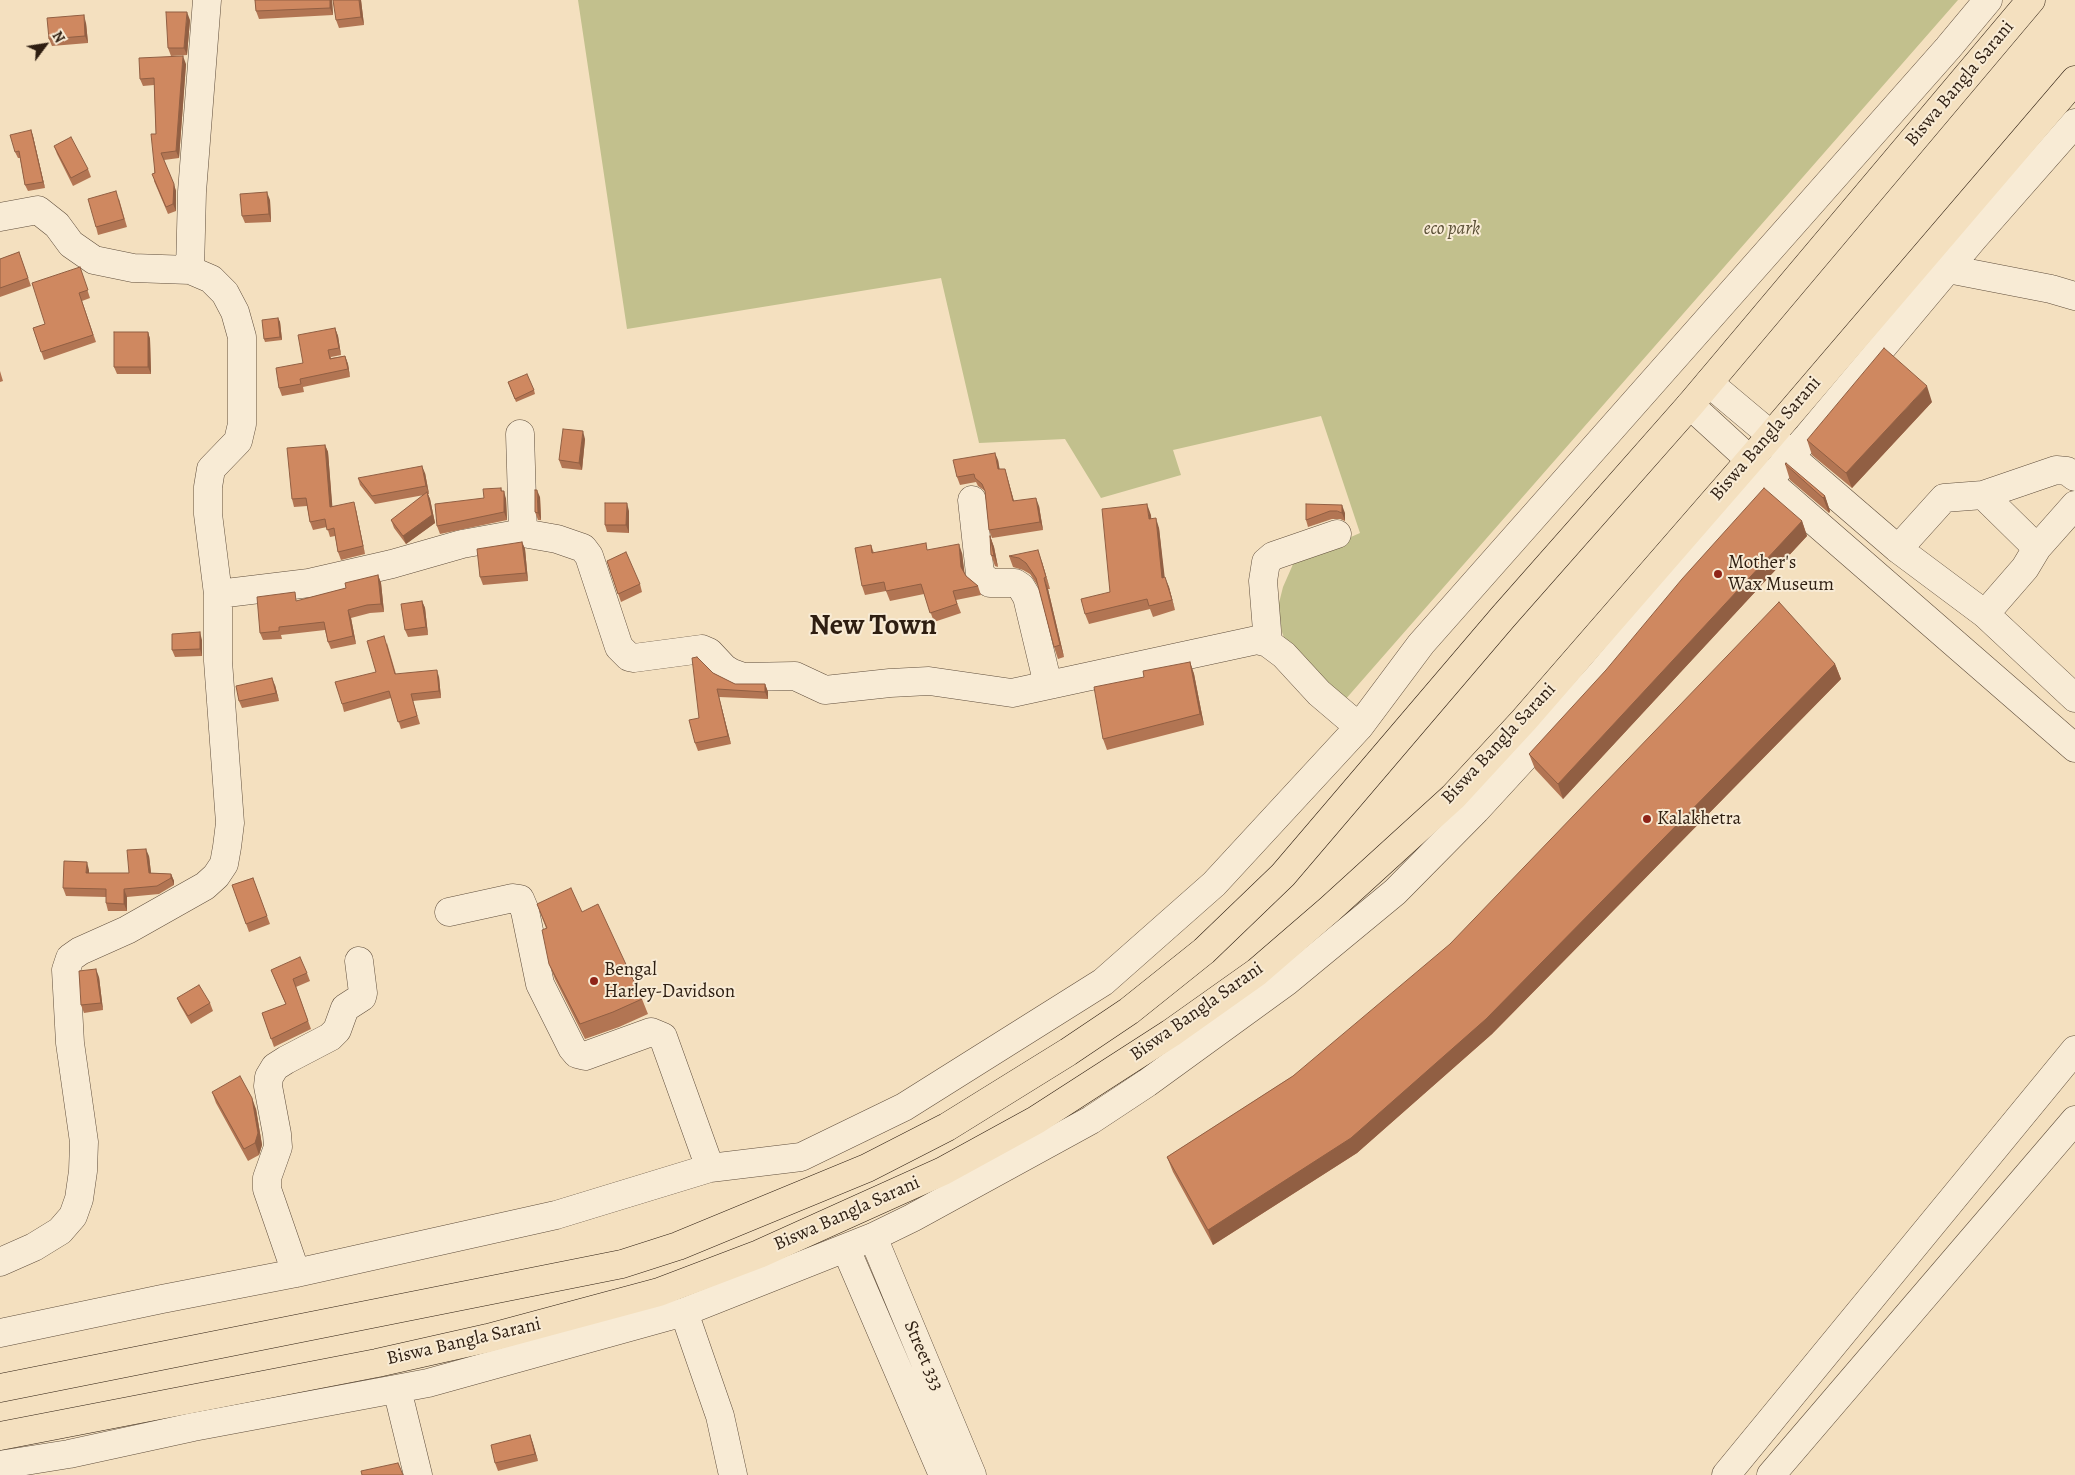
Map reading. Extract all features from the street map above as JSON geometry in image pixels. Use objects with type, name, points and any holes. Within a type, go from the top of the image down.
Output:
[{"type":"main road","name":"Biswa Bangla Sarani","points":[[0,1388],[622,1264],[678,1246],[867,1168],[947,1127],[1130,1011],[1204,951],[1283,875],[1502,617],[1690,406],[2031,0]]},
{"type":"main road","name":"Biswa Bangla Sarani","points":[[0,1436],[377,1363],[488,1338],[659,1292],[759,1254],[943,1172],[1010,1134],[1171,1032],[1257,972],[1453,797],[1524,720],[1750,460],[2075,80]]},
{"type":"street","points":[[190,270],[192,192],[207,0]]},
{"type":"street","points":[[0,1333],[296,1273],[556,1215],[710,1168],[801,1157],[904,1107],[1103,982],[1214,884],[1359,727],[1421,644],[1948,48],[1988,0]]},
{"type":"street","points":[[2,1468],[193,1427],[428,1383],[684,1312],[873,1237],[912,1218],[1091,1120],[1147,1083],[1286,982],[1395,892],[1476,810],[1600,675],[1676,584],[1790,456],[1948,269],[2075,123]]},
{"type":"street","points":[[0,217],[38,210],[56,225],[71,244],[94,260],[133,268],[190,270],[211,278],[225,292],[235,312],[242,336],[242,424],[238,441],[211,469],[208,487],[208,514],[218,594],[218,662],[230,823],[224,864],[216,876],[205,886],[127,930],[80,951],[70,958],[66,970],[70,1043],[84,1142],[84,1171],[79,1199],[73,1216],[60,1231],[0,1262]]},
{"type":"street","points":[[1948,269],[2075,296]]},
{"type":"street","points":[[1709,382],[1770,435],[1790,456],[1898,548],[1985,614],[2075,698]]},
{"type":"street","points":[[1690,406],[1750,460],[1768,481],[2075,748]]},
{"type":"street","points":[[520,434],[523,533]]},
{"type":"street","points":[[1898,548],[1944,498],[1983,496],[2056,470],[2067,471],[2075,477]]},
{"type":"street","points":[[1983,496],[2037,548]]},
{"type":"street","points":[[972,500],[980,574],[990,583],[1016,583],[1021,587],[1027,597],[1048,685]]},
{"type":"street","points":[[1985,614],[2025,568],[2037,548],[2075,504]]},
{"type":"street","points":[[218,594],[309,583],[392,564],[462,544],[523,533],[566,542],[582,548],[589,556],[619,647],[630,657],[634,658],[702,649],[709,652],[732,673],[743,677],[795,676],[825,690],[929,681],[1012,693],[1258,640],[1268,643],[1284,655],[1319,693],[1359,727]]},
{"type":"street","points":[[1268,643],[1263,581],[1266,562],[1274,556],[1338,534]]},
{"type":"street","points":[[449,912],[513,898],[520,899],[525,911],[540,984],[572,1048],[578,1054],[585,1056],[651,1032],[663,1037],[710,1168]]},
{"type":"street","points":[[296,1273],[267,1189],[267,1178],[278,1147],[268,1086],[269,1077],[275,1068],[286,1060],[330,1037],[338,1030],[345,1008],[362,997],[359,961]]},
{"type":"street","points":[[1726,1475],[2075,1050]]},
{"type":"street","points":[[1771,1475],[2075,1120]]},
{"type":"street","name":"Street 333","points":[[873,1237],[972,1475]]},
{"type":"street","name":"Street 333","points":[[846,1249],[943,1475]]},
{"type":"street","points":[[684,1312],[720,1416],[733,1475]]},
{"type":"street","points":[[397,1388],[418,1475]]},
{"type":"green space","name":"eco park","points":[[578,0],[1958,0],[1344,701],[1291,657],[1282,632],[1278,607],[1283,587],[1294,562],[1360,533],[1321,416],[1173,450],[1181,475],[1101,498],[1065,439],[979,443],[941,278],[627,329]]},
{"type":"building","points":[[255,0],[330,0],[330,8],[256,11]]},
{"type":"building","points":[[333,0],[359,0],[361,17],[336,20]]},
{"type":"building","points":[[166,12],[187,12],[184,48],[168,48]]},
{"type":"building","points":[[84,15],[85,36],[49,39],[47,18]]},
{"type":"building","points":[[183,56],[176,151],[161,153],[174,184],[173,204],[166,207],[152,174],[155,173],[151,134],[156,134],[154,78],[140,79],[139,58]]},
{"type":"building","points":[[31,130],[43,182],[25,185],[19,151],[15,152],[10,135]]},
{"type":"building","points":[[71,137],[88,169],[71,178],[54,146]]},
{"type":"building","points":[[116,191],[124,219],[96,227],[88,199]]},
{"type":"building","points":[[267,192],[269,214],[242,216],[240,194]]},
{"type":"building","points":[[19,252],[28,278],[0,288],[0,259]]},
{"type":"building","points":[[80,267],[88,290],[79,293],[93,335],[41,352],[33,328],[45,324],[32,283]]},
{"type":"building","points":[[278,318],[280,337],[264,339],[262,320]]},
{"type":"building","points":[[335,328],[339,348],[328,350],[330,359],[345,356],[348,369],[300,379],[301,384],[279,388],[276,368],[303,363],[298,335]]},
{"type":"building","points":[[114,332],[148,332],[148,367],[114,367]]},
{"type":"building","points":[[1884,348],[1927,386],[1846,473],[1807,440]]},
{"type":"building","points":[[527,374],[534,390],[515,399],[508,382]]},
{"type":"building","points":[[563,429],[583,431],[579,463],[559,460]]},
{"type":"building","points":[[325,445],[330,507],[354,502],[363,546],[338,552],[334,528],[327,530],[325,519],[310,522],[306,498],[292,499],[287,448]]},
{"type":"building","points":[[995,453],[998,469],[1005,469],[1013,501],[1036,498],[1040,522],[989,530],[985,491],[982,484],[975,478],[974,474],[957,477],[953,460]]},
{"type":"building","points":[[1786,463],[1825,496],[1823,498]]},
{"type":"building","points":[[422,466],[426,486],[372,496],[358,478]]},
{"type":"building","points":[[501,488],[501,491],[504,491],[504,512],[437,526],[435,504],[484,498],[483,489]]},
{"type":"building","points":[[1764,488],[1802,521],[1558,784],[1529,754],[1606,670],[1682,579]]},
{"type":"building","points":[[535,490],[537,490],[538,513],[535,512]]},
{"type":"building","points":[[427,492],[432,515],[403,536],[391,520]]},
{"type":"building","points":[[605,503],[627,503],[626,525],[605,525]]},
{"type":"building","points":[[1147,504],[1149,519],[1156,518],[1162,578],[1165,577],[1172,600],[1149,606],[1147,599],[1085,614],[1081,599],[1110,592],[1102,509]]},
{"type":"building","points":[[1306,504],[1342,505],[1342,513],[1330,511],[1306,520]]},
{"type":"building","points":[[990,536],[994,556],[991,555]]},
{"type":"building","points":[[522,542],[526,573],[480,577],[477,549]]},
{"type":"building","points":[[926,543],[927,550],[959,544],[961,567],[966,576],[978,586],[953,591],[957,604],[930,613],[921,584],[886,591],[884,582],[862,586],[855,548],[871,545],[872,553]]},
{"type":"building","points":[[1038,550],[1046,577],[1044,578],[1060,645],[1054,647],[1036,578],[1026,563],[1019,558],[1009,556]]},
{"type":"building","points":[[626,552],[640,584],[618,594],[607,561]]},
{"type":"building","points":[[378,575],[381,604],[367,605],[348,610],[353,636],[328,642],[324,622],[279,627],[279,631],[260,633],[257,597],[295,592],[296,601],[346,588],[345,583]]},
{"type":"building","points":[[422,601],[426,627],[405,630],[401,604]]},
{"type":"building","name":"Kalakhetra","points":[[1779,602],[1835,664],[1486,1019],[1351,1138],[1208,1230],[1167,1157],[1293,1076],[1450,944]]},
{"type":"building","points":[[200,632],[200,649],[172,650],[172,634]]},
{"type":"building","points":[[384,636],[395,674],[437,670],[439,691],[411,694],[417,716],[398,722],[389,691],[342,704],[335,682],[376,672],[367,641]]},
{"type":"building","points":[[697,657],[713,673],[735,684],[765,684],[765,692],[717,689],[728,736],[695,743],[689,720],[699,718],[692,658]]},
{"type":"building","points":[[1190,662],[1200,714],[1103,739],[1094,687],[1144,677],[1143,671]]},
{"type":"building","points":[[272,678],[276,693],[239,701],[236,686]]},
{"type":"building","points":[[146,849],[149,873],[171,874],[171,878],[157,886],[124,889],[124,904],[106,903],[106,889],[63,888],[64,861],[87,862],[86,873],[129,873],[127,850]]},
{"type":"building","points":[[253,878],[267,916],[246,924],[232,885]]},
{"type":"building","name":"Bengal Harley-Davidson","points":[[571,888],[582,912],[598,904],[642,999],[580,1024],[549,964],[542,930],[547,928],[537,904]]},
{"type":"building","points":[[300,957],[307,973],[293,979],[308,1021],[271,1039],[262,1013],[286,1004],[271,970]]},
{"type":"building","points":[[96,969],[101,1003],[81,1005],[79,971]]},
{"type":"building","points":[[199,985],[210,1003],[188,1016],[177,998]]},
{"type":"building","points":[[240,1076],[252,1098],[258,1133],[255,1143],[244,1149],[212,1092]]},
{"type":"building","points":[[530,1435],[535,1454],[495,1463],[491,1445]]},
{"type":"building","points":[[398,1463],[403,1475],[362,1475],[361,1471]]},
{"type":"place","name":"Mother's Wax Museum","points":[[1718,574]]},
{"type":"place","name":"Kalakhetra","points":[[1647,819]]},
{"type":"place","name":"Bengal Harley-Davidson","points":[[594,981]]},
{"type":"district","name":"New Town","points":[[873,627]]}]
